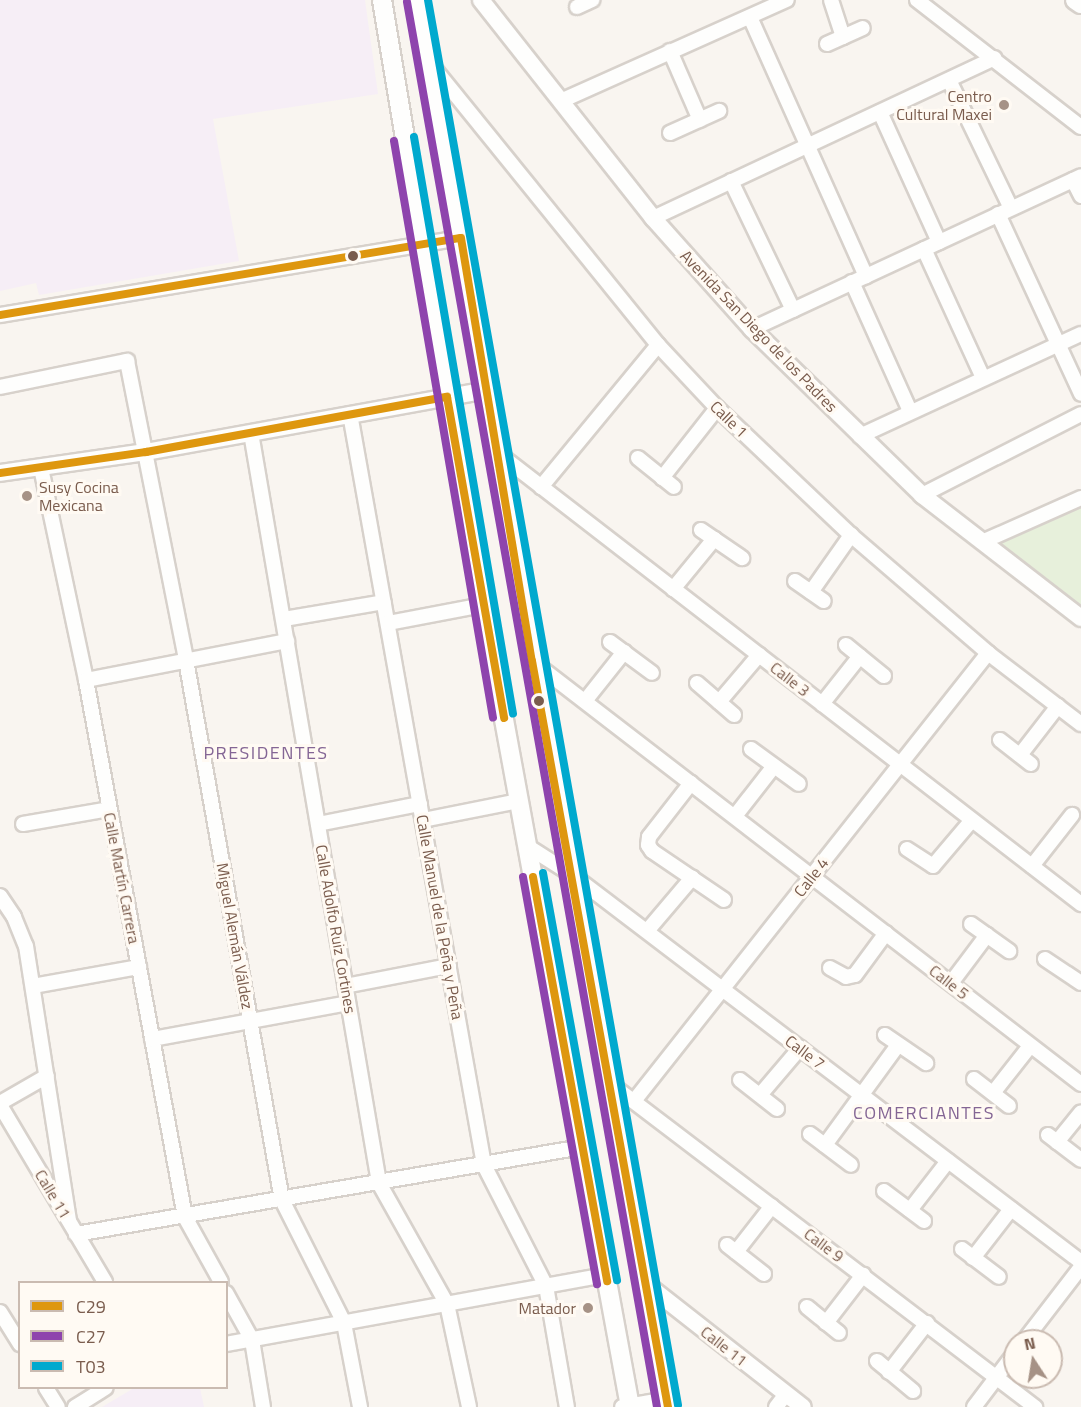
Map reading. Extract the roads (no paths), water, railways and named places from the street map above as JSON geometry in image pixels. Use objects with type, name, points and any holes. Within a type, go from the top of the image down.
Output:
[{"type":"main road","points":[[382,0],[483,605],[606,1275],[627,1407]]},
{"type":"main road","points":[[417,0],[488,390],[532,661],[612,1084],[668,1403]]},
{"type":"main road","points":[[1075,0],[1081,4]]},
{"type":"street","name":"Avenida San Diego de los Padres","points":[[481,0],[563,100],[653,218],[752,329],[922,495],[1081,618]]},
{"type":"street","points":[[563,100],[787,0]]},
{"type":"street","points":[[831,0],[843,37]]},
{"type":"street","points":[[917,0],[1081,127]]},
{"type":"street","points":[[750,17],[866,276]]},
{"type":"street","points":[[827,44],[863,28]]},
{"type":"street","points":[[670,51],[700,120]]},
{"type":"street","points":[[653,218],[808,148],[994,58]]},
{"type":"street","name":"Calle 1","points":[[429,62],[658,345],[717,408],[851,536],[988,653],[1081,724]]},
{"type":"street","points":[[949,80],[1011,208]]},
{"type":"street","points":[[670,133],[719,111]]},
{"type":"street","points":[[880,112],[939,242]]},
{"type":"street","points":[[752,329],[1077,178],[1081,196]]},
{"type":"street","points":[[731,181],[793,310]]},
{"type":"street","points":[[998,214],[1081,394]]},
{"type":"street","points":[[0,315],[461,238]]},
{"type":"street","points":[[924,249],[983,378]]},
{"type":"street","points":[[852,282],[910,411]]},
{"type":"street","points":[[860,436],[1081,334]]},
{"type":"street","points":[[541,487],[658,345]]},
{"type":"street","name":"Miguel Alemán Váldez","points":[[0,387],[127,361],[186,660],[282,1200],[344,1323],[360,1407]]},
{"type":"street","points":[[0,473],[146,452],[488,390]]},
{"type":"street","points":[[662,478],[717,408]]},
{"type":"street","name":"Calle Manuel de la Peña y Peña","points":[[350,414],[484,1165],[546,1286],[567,1407]]},
{"type":"street","points":[[922,495],[1081,414]]},
{"type":"street","name":"Calle Adolfo Ruiz Cortines","points":[[251,434],[379,1183],[447,1304],[469,1407]]},
{"type":"street","name":"Calle 3","points":[[499,454],[1081,904]]},
{"type":"street","points":[[638,458],[674,487]]},
{"type":"street","name":"Calle Martín Carrera","points":[[41,468],[86,680],[185,1217],[220,1281]]},
{"type":"street","points":[[982,543],[1081,498]]},
{"type":"street","points":[[701,530],[742,558]]},
{"type":"street","points":[[811,592],[851,536]]},
{"type":"street","points":[[673,589],[714,538]]},
{"type":"street","points":[[795,581],[824,601]]},
{"type":"street","points":[[284,619],[384,602]]},
{"type":"street","points":[[388,623],[483,605]]},
{"type":"street","points":[[86,680],[287,641]]},
{"type":"street","points":[[610,642],[652,673]]},
{"type":"street","points":[[846,645],[884,675]]},
{"type":"street","points":[[585,701],[624,652]]},
{"type":"street","name":"Calle 4","points":[[634,1101],[988,653]]},
{"type":"street","points":[[719,702],[759,655]]},
{"type":"street","points":[[822,704],[860,656]]},
{"type":"street","name":"Calle 5","points":[[532,661],[1081,1084]]},
{"type":"street","points":[[697,683],[734,715]]},
{"type":"street","points":[[1000,740],[1026,760],[1058,706]]},
{"type":"street","points":[[751,749],[799,784]]},
{"type":"street","points":[[735,816],[774,766]]},
{"type":"street","points":[[691,783],[649,837],[648,845],[652,851],[724,900]]},
{"type":"street","points":[[423,820],[519,801]]},
{"type":"street","points":[[318,824],[420,804]]},
{"type":"street","points":[[23,824],[110,809]]},
{"type":"street","points":[[1032,866],[1072,815]]},
{"type":"street","points":[[907,849],[933,866],[972,820]]},
{"type":"street","name":"Calle 7","points":[[527,846],[571,874],[1081,1262]]},
{"type":"street","points":[[646,932],[692,878]]},
{"type":"street","points":[[0,896],[14,917],[26,946],[69,1220]]},
{"type":"street","points":[[971,924],[1009,951]]},
{"type":"street","points":[[830,968],[846,977],[855,975],[886,933]]},
{"type":"street","points":[[951,983],[987,935]]},
{"type":"street","points":[[1045,959],[1081,982]]},
{"type":"street","points":[[345,986],[449,966]]},
{"type":"street","points":[[33,986],[139,967]]},
{"type":"street","points":[[152,1039],[348,1003]]},
{"type":"street","points":[[885,1035],[926,1063]]},
{"type":"street","points":[[825,1145],[898,1045]]},
{"type":"street","points":[[993,1093],[1030,1046]]},
{"type":"street","points":[[760,1095],[800,1048]]},
{"type":"street","points":[[0,1104],[47,1076]]},
{"type":"street","points":[[974,1079],[1009,1106]]},
{"type":"street","points":[[740,1080],[777,1108]]},
{"type":"street","name":"Calle 9","points":[[612,1084],[1035,1407]]},
{"type":"street","name":"Calle 11","points":[[0,1104],[104,1281]]},
{"type":"street","points":[[1081,1112],[1053,1138],[1081,1160]]},
{"type":"street","points":[[810,1134],[851,1165]]},
{"type":"street","points":[[76,1234],[582,1147]]},
{"type":"street","points":[[910,1210],[948,1161]]},
{"type":"street","points":[[884,1191],[924,1221]]},
{"type":"street","points":[[764,1274],[731,1248],[772,1206]]},
{"type":"street","points":[[999,1277],[968,1253],[1011,1209]]},
{"type":"street","points":[[1033,1329],[1081,1267]]},
{"type":"street","points":[[228,1344],[606,1275]]},
{"type":"street","points":[[826,1323],[863,1275]]},
{"type":"street","name":"Calle 11","points":[[646,1284],[781,1400],[803,1407]]},
{"type":"street","points":[[228,1297],[252,1340],[262,1407]]},
{"type":"street","points":[[807,1307],[839,1333]]},
{"type":"street","points":[[0,1312],[18,1341]]},
{"type":"street","points":[[889,1372],[927,1323]]},
{"type":"street","points":[[877,1361],[914,1391]]},
{"type":"street","points":[[974,1407],[1003,1369]]},
{"type":"street","points":[[47,1389],[58,1407]]},
{"type":"street","points":[[75,1407],[103,1389]]},
{"type":"street","points":[[627,1407],[668,1403]]},
{"type":"place","name":"Centro Cultural Maxei","points":[[1004,105]]},
{"type":"place","name":"Susy Cocina Mexicana","points":[[27,496]]},
{"type":"place","name":"Matador","points":[[588,1308]]},
{"type":"district","name":"PRESIDENTES","points":[[266,753]]},
{"type":"district","name":"COMERCIANTES","points":[[924,1113]]}]
